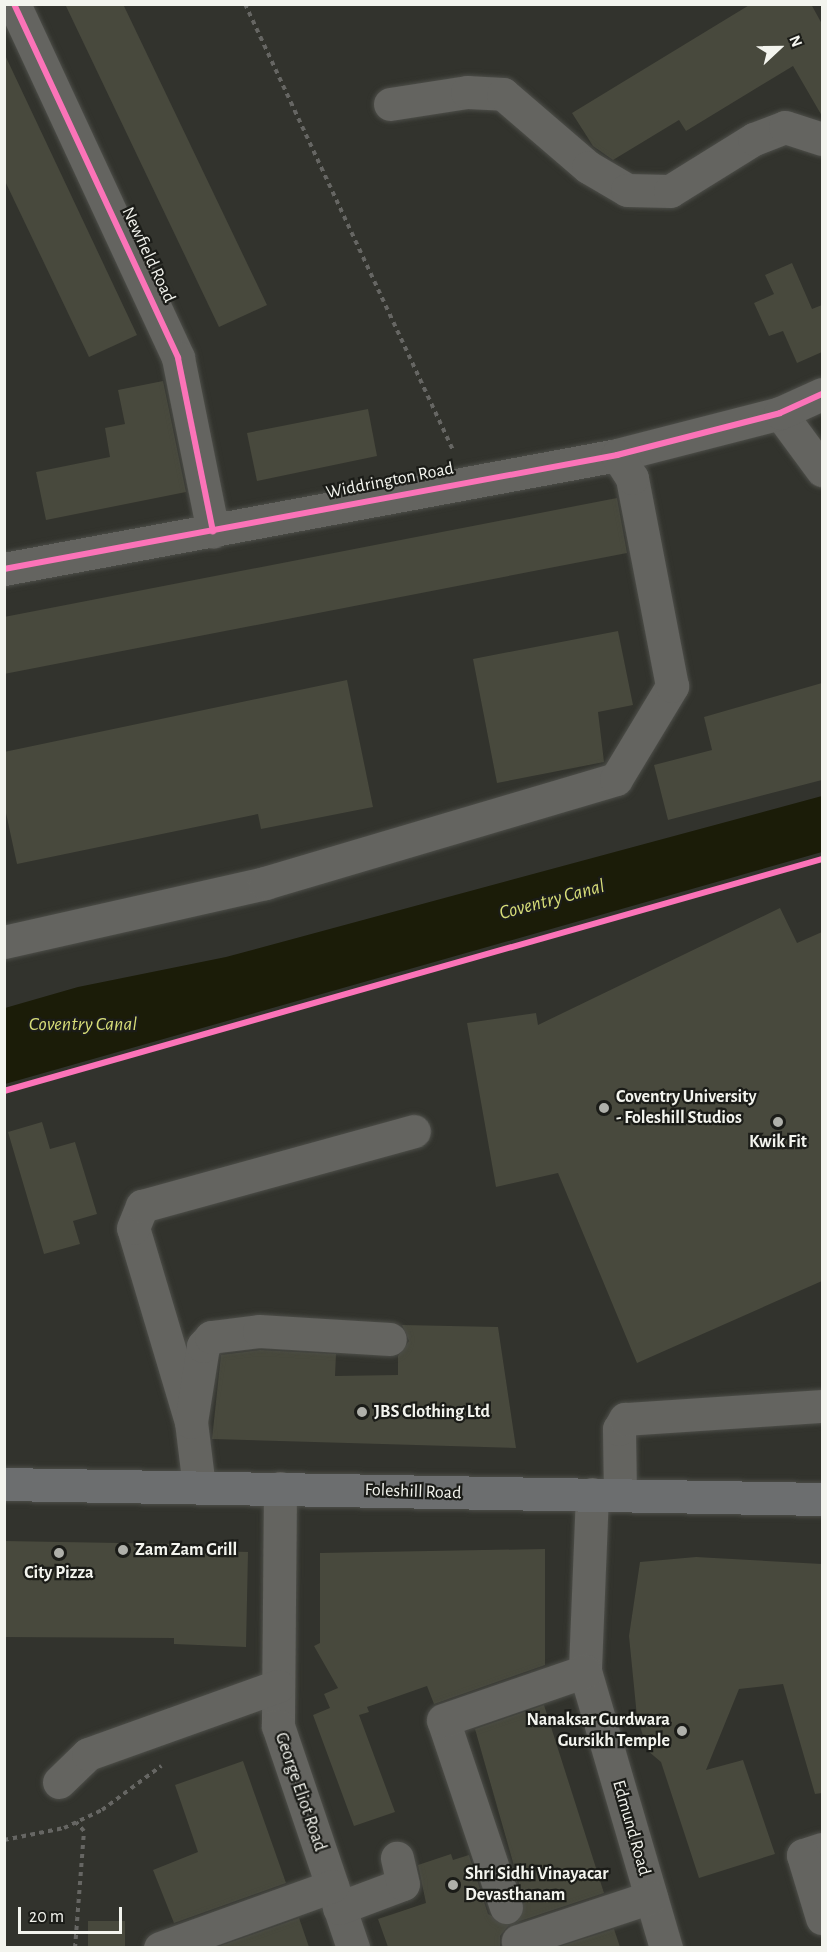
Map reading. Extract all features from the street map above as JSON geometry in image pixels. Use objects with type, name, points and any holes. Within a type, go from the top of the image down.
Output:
[{"type":"main road","name":"Foleshill Road","points":[[4,1484],[822,1499]]},
{"type":"street","name":"Newfield Road","points":[[14,4],[178,358],[213,532]]},
{"type":"street","points":[[390,104],[467,92],[503,94],[588,167],[627,190],[670,190],[745,144],[785,128],[822,139]]},
{"type":"street","name":"Widdrington Road","points":[[4,569],[213,532],[467,481],[617,455],[780,413],[822,394]]},
{"type":"street","points":[[780,413],[822,470]]},
{"type":"street","points":[[4,942],[265,883],[616,779],[672,686],[632,477],[617,455]]},
{"type":"street","points":[[199,1487],[191,1422],[133,1228],[142,1206],[414,1131]]},
{"type":"street","points":[[191,1422],[203,1346],[211,1337],[259,1331],[390,1339]]},
{"type":"street","name":"Edmund Road","points":[[666,1947],[585,1671],[606,1494],[619,1429],[625,1419],[822,1406]]},
{"type":"street","name":"George Eliot Road","points":[[280,1488],[278,1726],[353,1947]]},
{"type":"street","points":[[506,1907],[442,1720],[585,1671]]},
{"type":"street","points":[[59,1782],[88,1754],[278,1686]]},
{"type":"street","points":[[822,1849],[803,1855],[822,1918]]},
{"type":"street","points":[[170,1946],[335,1897],[403,1884],[397,1858]]},
{"type":"street","points":[[520,1947],[518,1941],[651,1897]]},
{"type":"path","points":[[245,4],[467,481]]},
{"type":"path","points":[[4,1840],[76,1822],[170,1761]]},
{"type":"path","points":[[75,1947],[84,1831],[76,1822]]},
{"type":"water","name":"Coventry Canal","points":[[822,796],[822,852],[5,1084],[5,1008],[78,987],[226,957]]},
{"type":"building","points":[[65,4],[123,4],[267,305],[219,327]]},
{"type":"building","points":[[751,4],[811,4],[822,24],[822,116],[793,66],[686,131],[679,120],[613,160],[593,146],[572,113]]},
{"type":"building","points":[[4,53],[137,335],[89,357],[4,179]]},
{"type":"building","points":[[792,263],[812,309],[822,305],[822,352],[797,363],[783,331],[769,336],[754,303],[774,294],[765,275]]},
{"type":"building","points":[[163,381],[186,492],[46,520],[36,472],[110,457],[105,428],[125,424],[118,390]]},
{"type":"building","points":[[368,409],[377,456],[257,481],[247,433]]},
{"type":"building","points":[[617,498],[627,553],[4,674],[4,617]]},
{"type":"building","points":[[618,631],[633,705],[598,712],[604,762],[497,783],[473,659]]},
{"type":"building","points":[[347,680],[373,807],[261,829],[258,814],[17,864],[4,804],[4,752]]},
{"type":"building","points":[[822,683],[822,780],[668,820],[654,765],[712,750],[704,717]]},
{"type":"building","name":"Coventry University - Foleshill Studios","points":[[780,908],[797,943],[822,932],[822,1281],[637,1363],[558,1173],[496,1187],[467,1023],[536,1013],[538,1025]]},
{"type":"building","points":[[42,1122],[50,1149],[75,1142],[97,1214],[73,1221],[80,1244],[44,1254],[8,1132]]},
{"type":"building","name":"JBS Clothing Ltd","points":[[402,1325],[498,1327],[516,1448],[212,1439],[221,1355],[260,1350],[336,1354],[335,1376],[398,1375],[398,1356],[409,1341]]},
{"type":"building","points":[[4,1541],[177,1544],[176,1550],[248,1552],[246,1647],[174,1644],[174,1638],[4,1637]]},
{"type":"building","points":[[545,1549],[545,1665],[434,1704],[427,1686],[367,1707],[369,1712],[359,1715],[395,1812],[354,1826],[313,1715],[330,1708],[324,1694],[338,1688],[314,1646],[320,1643],[320,1553]]},
{"type":"building","name":"Nanaksar Gurdwara Gursikh Temple","points":[[696,1557],[822,1564],[822,1793],[815,1794],[783,1684],[739,1689],[706,1770],[743,1760],[775,1854],[699,1878],[661,1762],[648,1751],[637,1717],[629,1636],[640,1562]]},
{"type":"building","points":[[544,1705],[604,1893],[517,1922],[524,1901],[475,1729]]},
{"type":"building","points":[[243,1761],[286,1883],[174,1923],[153,1870],[198,1852],[175,1785]]},
{"type":"building","name":"Shri Sidhi Vinayacar Devasthanam","points":[[451,1854],[453,1860],[469,1855],[488,1914],[509,1925],[500,1936],[500,1947],[388,1947],[378,1919],[426,1903],[418,1865]]},
{"type":"building","points":[[299,1918],[309,1947],[217,1947]]},
{"type":"building","points":[[88,1921],[125,1921],[125,1947],[88,1947]]},
{"type":"building","points":[[614,1929],[620,1947],[558,1947]]},
{"type":"cycle path","points":[[14,4],[178,358],[213,532]]},
{"type":"cycle path","points":[[4,569],[617,455],[780,413],[822,394]]},
{"type":"cycle path","points":[[4,1091],[822,859]]},
{"type":"place","name":"Coventry University - Foleshill Studios","points":[[604,1108]]},
{"type":"place","name":"Kwik Fit","points":[[778,1122]]},
{"type":"place","name":"JBS Clothing Ltd","points":[[362,1412]]},
{"type":"place","name":"Zam Zam Grill","points":[[123,1550]]},
{"type":"place","name":"City Pizza","points":[[59,1553]]},
{"type":"place","name":"Nanaksar Gurdwara Gursikh Temple","points":[[682,1731]]},
{"type":"place","name":"Shri Sidhi Vinayacar Devasthanam","points":[[453,1885]]}]
